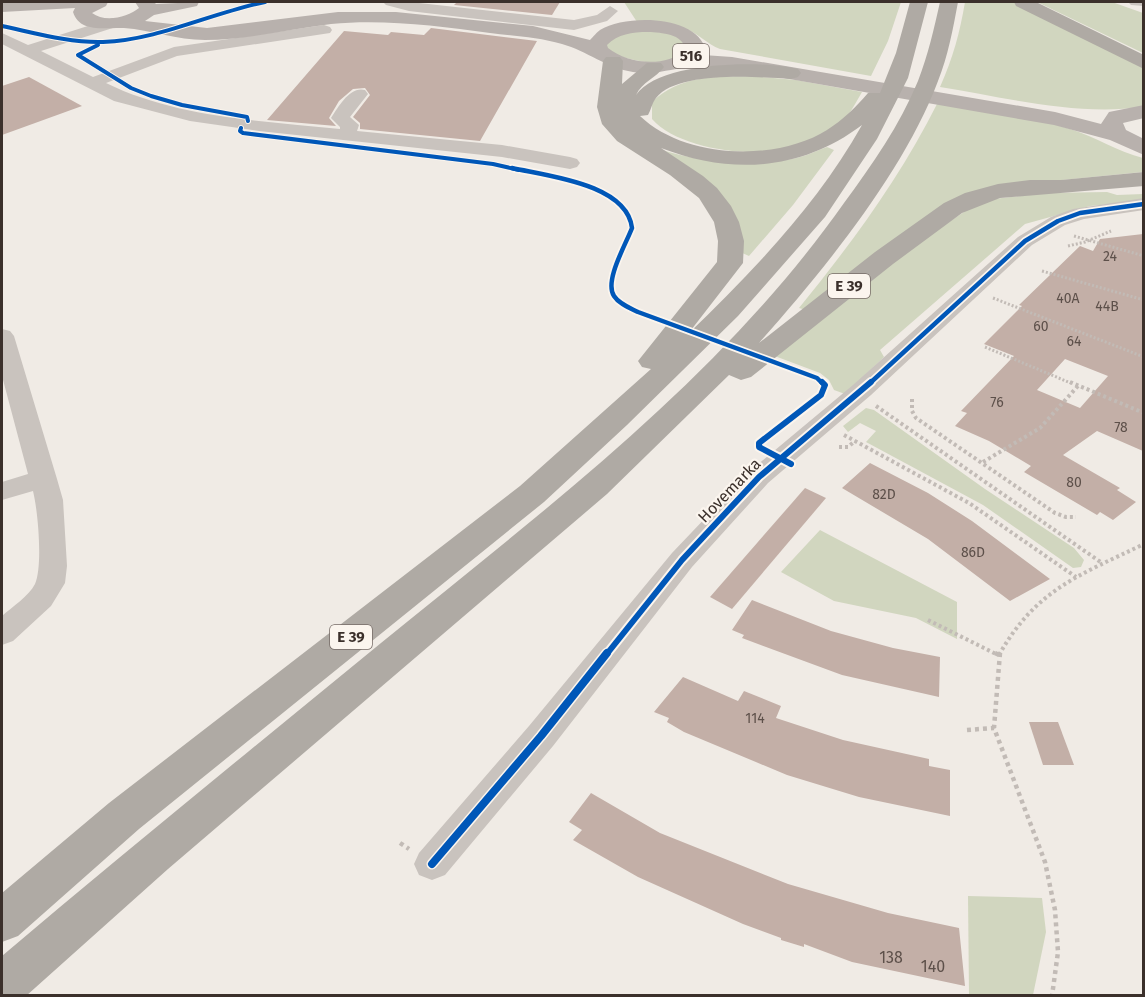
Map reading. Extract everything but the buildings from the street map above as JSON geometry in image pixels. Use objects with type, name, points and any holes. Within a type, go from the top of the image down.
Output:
[{"type":"highway","name":"E 39","points":[[2,986],[585,471],[801,229],[849,166],[889,99],[912,32],[919,2]]},
{"type":"highway","name":"E 39","points":[[2,921],[124,816],[487,531],[663,425],[766,319],[806,274],[878,172],[928,82],[942,37],[949,2]]},
{"type":"highway","points":[[1023,2],[1143,63]]},
{"type":"highway","points":[[1102,41],[1143,56]]},
{"type":"highway","name":"E 39","points":[[585,471],[730,263],[732,246],[730,225],[721,208],[704,189],[616,128],[607,110],[615,74],[605,55]]},
{"type":"highway","name":"E 39","points":[[654,67],[634,80],[624,107],[627,115],[658,139],[706,154],[740,158],[785,155],[820,144],[846,130],[867,110],[902,63]]},
{"type":"highway","points":[[638,124],[644,98],[679,78],[718,71],[791,73]]},
{"type":"highway","name":"E 39","points":[[585,471],[678,432],[760,354],[953,208],[974,198],[998,191],[1143,179]]},
{"type":"highway","points":[[1061,186],[1143,187]]},
{"type":"main road","points":[[84,12],[85,9],[99,2]]},
{"type":"main road","points":[[117,22],[145,9],[190,2]]},
{"type":"main road","points":[[2,6],[84,12],[96,22],[117,22],[180,33],[233,33],[337,18],[369,17],[420,18],[528,31],[590,33],[614,20]]},
{"type":"main road","points":[[145,9],[180,33]]},
{"type":"main road","points":[[2,11],[84,12]]},
{"type":"main road","points":[[605,55],[599,40],[614,20]]},
{"type":"main road","name":"516","points":[[614,20],[630,27],[659,27],[684,34],[690,53]]},
{"type":"main road","points":[[528,31],[580,42],[605,55]]},
{"type":"main road","name":"516","points":[[690,53],[732,63],[831,77]]},
{"type":"main road","name":"516","points":[[605,55],[639,66],[654,67],[690,53],[735,57],[831,77],[983,102],[1055,119],[1117,126],[1143,148]]},
{"type":"main road","name":"516","points":[[1117,126],[1128,112],[1143,111]]},
{"type":"street","points":[[391,2],[564,25],[591,22],[602,18],[614,20]]},
{"type":"street","points":[[1136,2],[1143,2]]},
{"type":"street","points":[[28,50],[84,12]]},
{"type":"street","points":[[28,50],[117,22]]},
{"type":"street","points":[[92,83],[174,52],[324,30]]},
{"type":"street","points":[[2,38],[92,83],[145,106],[190,116],[347,135],[506,144],[570,163]]},
{"type":"street","points":[[347,135],[350,125],[340,118],[358,94]]},
{"type":"street","name":"Hovemarka","points":[[432,864],[541,736],[682,560],[759,477],[857,394],[1025,241],[1058,221],[1080,213],[1143,204]]},
{"type":"street","points":[[2,336],[49,500],[53,566],[50,583],[41,598],[2,633]]},
{"type":"street","points":[[2,491],[44,479]]},
{"type":"path","points":[[1068,246],[1079,246],[1098,235],[1112,231]]},
{"type":"path","points":[[1065,233],[1143,256]]},
{"type":"path","points":[[1042,271],[1143,300]]},
{"type":"path","points":[[1008,304],[1143,357]]},
{"type":"path","points":[[985,347],[1143,413]]},
{"type":"path","points":[[983,462],[1040,428],[1078,386]]},
{"type":"path","points":[[857,394],[1102,563]]},
{"type":"path","points":[[912,399],[912,411],[916,418],[1055,513],[1066,517],[1076,517]]},
{"type":"path","points":[[821,423],[969,503],[1076,577]]},
{"type":"path","points":[[839,447],[848,447],[855,441]]},
{"type":"path","points":[[1052,996],[1058,952],[1056,910],[1045,862],[994,728],[999,655],[1014,628],[1045,596],[1102,563],[1143,544]]},
{"type":"path","points":[[928,620],[999,655]]},
{"type":"path","points":[[967,730],[994,728]]},
{"type":"green space","points":[[624,2],[901,2],[888,41],[871,76],[720,49],[691,31],[674,25],[637,22]]},
{"type":"green space","points":[[965,2],[1013,2],[1143,67],[1143,107],[1067,108],[940,87],[949,66]]},
{"type":"green space","points":[[1037,2],[1112,2],[1143,13],[1143,53]]},
{"type":"green space","points":[[631,29],[675,34],[689,47],[682,55],[662,63],[639,61],[607,52],[606,40]]},
{"type":"green space","points":[[750,76],[796,80],[862,92],[842,122],[810,141],[785,150],[744,152],[722,150],[682,139],[665,130],[652,119],[652,102],[674,87],[698,79]]},
{"type":"green space","points":[[937,104],[1021,117],[1070,129],[1143,158],[1143,172],[992,187],[806,310],[799,308],[874,210],[907,158]]},
{"type":"green space","points":[[827,147],[834,150],[793,205],[749,256],[740,252],[741,234],[659,149],[708,160],[741,163],[792,159]]},
{"type":"green space","points":[[1107,192],[1117,195],[1143,194],[1143,201],[1090,206],[1025,224],[880,350],[884,357],[845,394],[834,390],[829,380],[820,373],[772,355],[908,249],[970,208],[993,199],[1046,193]]},
{"type":"green space","points":[[866,408],[874,410],[985,489],[1074,548],[1084,560],[1081,567],[1073,568],[983,505],[866,442],[876,431],[860,423],[848,432],[843,426]]},
{"type":"green space","points":[[820,530],[957,602],[957,639],[916,618],[834,601],[781,572]]},
{"type":"green space","points":[[968,896],[1042,898],[1046,932],[1033,995],[969,995]]},
{"type":"cycle path","points":[[2,26],[66,40],[105,42],[146,35],[225,11],[265,2]]},
{"type":"cycle path","points":[[98,45],[78,55],[131,88],[182,105],[247,117],[248,121]]},
{"type":"cycle path","points":[[241,128],[240,131],[243,133],[493,164],[558,178],[603,191],[625,208],[631,219],[632,228],[611,279],[611,291],[617,300],[638,312],[817,378],[825,385],[821,395],[759,443],[759,447],[791,464]]},
{"type":"cycle path","points":[[432,864],[541,736],[682,560],[759,477],[862,390],[1025,241],[1058,221],[1080,213],[1144,204]]}]
